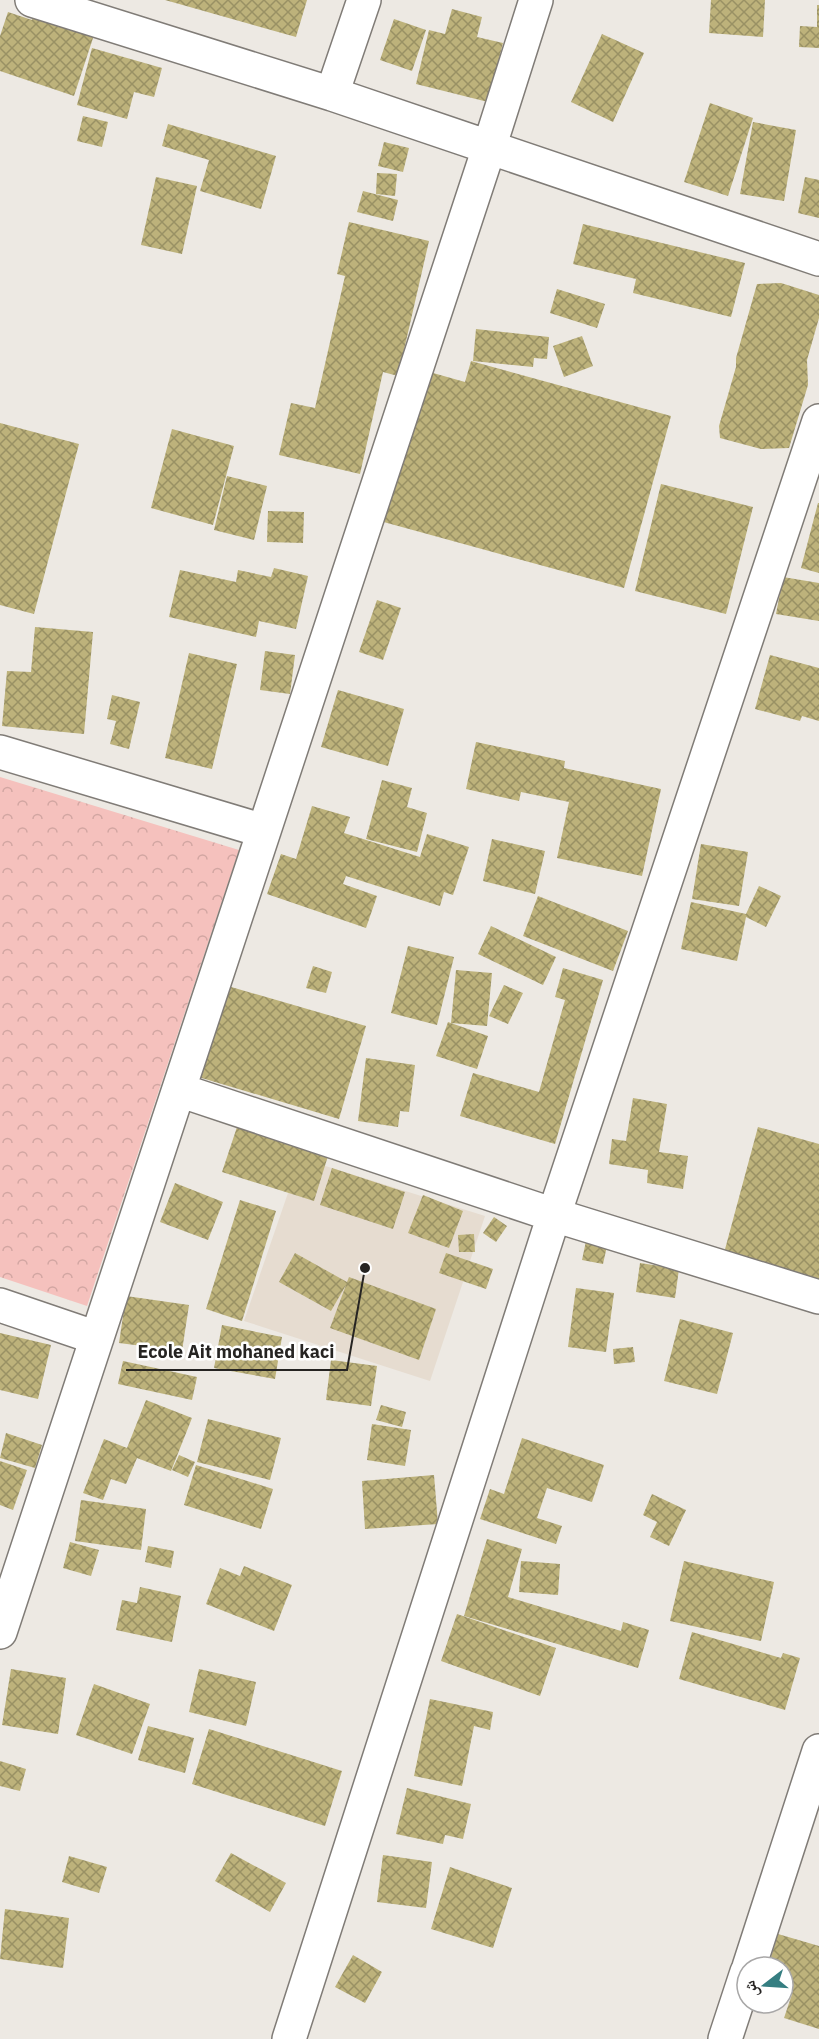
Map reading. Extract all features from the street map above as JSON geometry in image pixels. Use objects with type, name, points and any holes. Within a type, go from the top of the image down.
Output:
[{"type":"street","points":[[32,0],[332,94],[819,259]]},
{"type":"street","points":[[332,94],[364,0]]},
{"type":"street","points":[[0,1632],[536,0]]},
{"type":"street","points":[[289,2039],[554,1215],[819,421]]},
{"type":"street","points":[[0,752],[264,831]]},
{"type":"street","points":[[179,1090],[554,1215],[819,1297]]},
{"type":"street","points":[[0,1305],[97,1338]]},
{"type":"street","points":[[753,1955],[819,1751]]},
{"type":"street","points":[[725,2039],[735,2009]]},
{"type":"shaded area","points":[[300,1158],[485,1216],[430,1381],[244,1321]]},
{"type":"green space","points":[[0,777],[239,850],[87,1306],[0,1277]]},
{"type":"building","points":[[165,0],[307,0],[296,37]]},
{"type":"building","points":[[711,0],[765,0],[763,37],[709,33]]},
{"type":"building","points":[[817,5],[819,5],[819,48],[799,47],[800,26],[817,27]]},
{"type":"building","points":[[452,9],[482,17],[477,37],[503,43],[488,102],[416,84],[429,30],[445,34]]},
{"type":"building","points":[[8,12],[32,20],[34,15],[94,35],[74,96],[0,71],[0,36]]},
{"type":"building","points":[[394,19],[426,30],[412,71],[380,60]]},
{"type":"building","points":[[602,34],[644,53],[613,122],[571,102]]},
{"type":"building","points":[[92,48],[162,68],[154,97],[134,92],[127,119],[77,105]]},
{"type":"building","points":[[710,103],[753,118],[728,196],[684,182]]},
{"type":"building","points":[[83,116],[108,122],[102,147],[77,141]]},
{"type":"building","points":[[753,122],[796,130],[784,201],[740,194]]},
{"type":"building","points":[[168,124],[276,156],[261,209],[200,191],[209,160],[162,146]]},
{"type":"building","points":[[384,142],[409,148],[403,172],[378,166]]},
{"type":"building","points":[[377,173],[397,174],[395,196],[376,194]]},
{"type":"building","points":[[156,177],[197,186],[182,254],[141,245]]},
{"type":"building","points":[[805,177],[819,180],[819,218],[798,213]]},
{"type":"building","points":[[363,191],[398,200],[393,221],[357,212]]},
{"type":"building","points":[[349,222],[429,241],[398,376],[383,372],[360,474],[279,455],[291,403],[315,408],[345,276],[337,274]]},
{"type":"building","points":[[583,224],[745,263],[731,317],[633,293],[636,279],[573,264]]},
{"type":"building","points":[[781,283],[819,295],[819,318],[807,360],[808,385],[789,448],[761,449],[720,438],[719,426],[757,284]]},
{"type":"building","points":[[557,289],[605,304],[597,328],[550,313]]},
{"type":"building","points":[[476,329],[549,337],[547,359],[534,358],[533,367],[473,361]]},
{"type":"building","points":[[582,336],[593,366],[564,377],[553,346]]},
{"type":"building","points":[[471,361],[671,416],[624,588],[380,521],[426,371],[465,382]]},
{"type":"building","points":[[0,423],[79,444],[34,614],[0,605]]},
{"type":"building","points":[[172,429],[234,446],[213,525],[151,508]]},
{"type":"building","points":[[227,476],[267,486],[254,540],[214,530]]},
{"type":"building","points":[[661,484],[753,507],[726,614],[635,591]]},
{"type":"building","points":[[819,503],[819,573],[801,568]]},
{"type":"building","points":[[268,511],[304,512],[303,543],[267,542]]},
{"type":"building","points":[[274,568],[308,576],[296,629],[259,621],[256,637],[169,617],[180,570],[236,582],[238,570],[271,577]]},
{"type":"building","points":[[783,577],[819,583],[819,621],[776,614]]},
{"type":"building","points":[[377,600],[401,608],[383,660],[359,652]]},
{"type":"building","points":[[35,627],[93,632],[84,734],[2,726],[7,671],[31,672]]},
{"type":"building","points":[[265,651],[295,655],[290,694],[260,690]]},
{"type":"building","points":[[189,653],[237,664],[212,769],[165,758]]},
{"type":"building","points":[[770,655],[819,668],[819,721],[802,716],[800,721],[755,709]]},
{"type":"building","points":[[338,690],[404,709],[388,766],[321,747]]},
{"type":"building","points":[[112,695],[140,702],[129,749],[110,744],[116,721],[107,719]]},
{"type":"building","points":[[476,742],[565,761],[564,768],[661,789],[642,876],[557,858],[569,802],[521,792],[519,801],[466,789]]},
{"type":"building","points":[[382,780],[412,788],[407,807],[427,813],[417,852],[366,839]]},
{"type":"building","points":[[312,806],[350,817],[344,833],[420,857],[427,834],[469,847],[453,895],[444,892],[440,906],[346,876],[343,884],[377,896],[366,928],[267,894],[281,854],[296,859]]},
{"type":"building","points":[[492,839],[545,851],[535,894],[483,881]]},
{"type":"building","points":[[701,844],[748,852],[739,906],[692,899]]},
{"type":"building","points":[[759,886],[781,896],[766,927],[746,917],[737,961],[681,949],[691,902],[746,914]]},
{"type":"building","points":[[538,896],[628,931],[613,971],[523,936]]},
{"type":"building","points":[[491,926],[556,957],[543,985],[478,954]]},
{"type":"building","points":[[408,946],[454,957],[437,1025],[391,1013]]},
{"type":"building","points":[[313,966],[332,972],[326,993],[306,988]]},
{"type":"building","points":[[563,968],[603,980],[555,1144],[460,1116],[473,1073],[539,1092],[565,1000],[555,997]]},
{"type":"building","points":[[456,970],[492,973],[487,1026],[451,1023]]},
{"type":"building","points":[[221,984],[366,1026],[339,1119],[195,1076]]},
{"type":"building","points":[[504,985],[523,993],[508,1024],[489,1016]]},
{"type":"building","points":[[448,1022],[488,1036],[477,1069],[436,1056]]},
{"type":"building","points":[[366,1058],[415,1065],[409,1112],[400,1111],[398,1127],[358,1121]]},
{"type":"building","points":[[633,1098],[667,1104],[659,1152],[688,1156],[683,1189],[647,1183],[648,1170],[609,1164],[612,1139],[626,1141]]},
{"type":"building","points":[[237,1127],[328,1156],[314,1201],[222,1172]]},
{"type":"building","points":[[758,1127],[819,1144],[819,1279],[724,1253]]},
{"type":"building","points":[[332,1168],[405,1192],[393,1229],[320,1205]]},
{"type":"building","points":[[175,1183],[223,1202],[208,1240],[160,1222]]},
{"type":"building","points":[[423,1195],[463,1211],[449,1248],[408,1233]]},
{"type":"building","points":[[240,1200],[276,1211],[242,1321],[206,1309]]},
{"type":"building","points":[[494,1217],[507,1226],[496,1242],[483,1233]]},
{"type":"building","points":[[474,1234],[475,1252],[459,1252],[458,1235]]},
{"type":"building","points":[[586,1241],[607,1246],[603,1264],[582,1260]]},
{"type":"building","points":[[295,1253],[347,1282],[349,1277],[436,1309],[419,1360],[330,1328],[346,1285],[331,1311],[279,1282]]},
{"type":"building","points":[[446,1253],[493,1269],[486,1289],[439,1273]]},
{"type":"building","points":[[640,1263],[679,1269],[675,1298],[636,1292]]},
{"type":"building","points":[[576,1288],[614,1293],[606,1352],[568,1347]]},
{"type":"building","points":[[126,1296],[189,1305],[182,1351],[119,1343]]},
{"type":"building","points":[[680,1319],[733,1333],[717,1394],[664,1381]]},
{"type":"building","points":[[222,1325],[282,1337],[275,1379],[214,1368]]},
{"type":"building","points":[[0,1333],[51,1345],[38,1399],[0,1390]]},
{"type":"building","points":[[633,1347],[635,1362],[614,1364],[613,1349]]},
{"type":"building","points":[[331,1360],[377,1366],[371,1406],[326,1400]]},
{"type":"building","points":[[123,1361],[197,1377],[192,1400],[118,1384]]},
{"type":"building","points":[[146,1400],[192,1418],[171,1471],[137,1458],[126,1484],[111,1479],[103,1500],[83,1493],[104,1439],[127,1448]]},
{"type":"building","points":[[381,1405],[406,1412],[402,1427],[376,1420]]},
{"type":"building","points":[[208,1419],[281,1438],[270,1480],[197,1462]]},
{"type":"building","points":[[372,1424],[411,1430],[405,1466],[367,1460]]},
{"type":"building","points":[[6,1433],[42,1445],[35,1468],[0,1458]]},
{"type":"building","points":[[522,1438],[604,1465],[592,1502],[547,1488],[537,1518],[562,1526],[556,1544],[480,1519],[490,1489],[504,1494]]},
{"type":"building","points":[[179,1455],[195,1462],[188,1477],[172,1470]]},
{"type":"building","points":[[0,1461],[27,1470],[13,1510],[0,1505]]},
{"type":"building","points":[[196,1465],[273,1489],[261,1529],[184,1505]]},
{"type":"building","points":[[434,1475],[438,1524],[365,1529],[362,1481]]},
{"type":"building","points":[[652,1494],[686,1510],[669,1546],[650,1537],[657,1522],[643,1515]]},
{"type":"building","points":[[81,1500],[146,1509],[141,1550],[75,1541]]},
{"type":"building","points":[[487,1539],[522,1549],[508,1597],[621,1631],[623,1622],[649,1630],[638,1668],[464,1616]]},
{"type":"building","points":[[70,1542],[99,1550],[91,1576],[63,1568]]},
{"type":"building","points":[[148,1546],[174,1551],[171,1568],[145,1562]]},
{"type":"building","points":[[521,1561],[560,1564],[558,1595],[519,1592]]},
{"type":"building","points":[[684,1561],[774,1582],[761,1641],[670,1621]]},
{"type":"building","points":[[244,1566],[292,1585],[274,1631],[206,1604],[220,1568],[240,1576]]},
{"type":"building","points":[[140,1587],[181,1596],[172,1642],[116,1630],[122,1600],[137,1603]]},
{"type":"building","points":[[457,1614],[556,1648],[540,1696],[441,1661]]},
{"type":"building","points":[[692,1632],[781,1658],[783,1653],[800,1658],[785,1710],[679,1679]]},
{"type":"building","points":[[11,1669],[66,1678],[58,1734],[2,1725]]},
{"type":"building","points":[[199,1669],[256,1682],[246,1726],[189,1712]]},
{"type":"building","points":[[94,1684],[150,1704],[132,1754],[76,1735]]},
{"type":"building","points":[[430,1699],[493,1712],[490,1730],[474,1726],[462,1786],[414,1776]]},
{"type":"building","points":[[148,1726],[194,1738],[185,1773],[138,1760]]},
{"type":"building","points":[[209,1729],[342,1771],[325,1826],[192,1784]]},
{"type":"building","points":[[0,1761],[26,1769],[20,1791],[0,1786]]},
{"type":"building","points":[[407,1788],[471,1804],[463,1839],[445,1835],[443,1844],[396,1834]]},
{"type":"building","points":[[231,1853],[286,1883],[270,1912],[215,1881]]},
{"type":"building","points":[[383,1855],[432,1862],[426,1908],[377,1902]]},
{"type":"building","points":[[69,1856],[107,1867],[99,1893],[62,1882]]},
{"type":"building","points":[[450,1867],[512,1888],[493,1948],[431,1929]]},
{"type":"building","points":[[5,1909],[69,1918],[63,1968],[0,1959]]},
{"type":"building","points":[[778,1934],[819,1946],[819,2029],[784,2018],[785,2015],[795,2015],[795,1955],[772,1955]]},
{"type":"building","points":[[353,1955],[382,1972],[365,2003],[335,1987]]},
{"type":"place","name":"Ecole Ait mohaned kaci","points":[[365,1268]]}]
